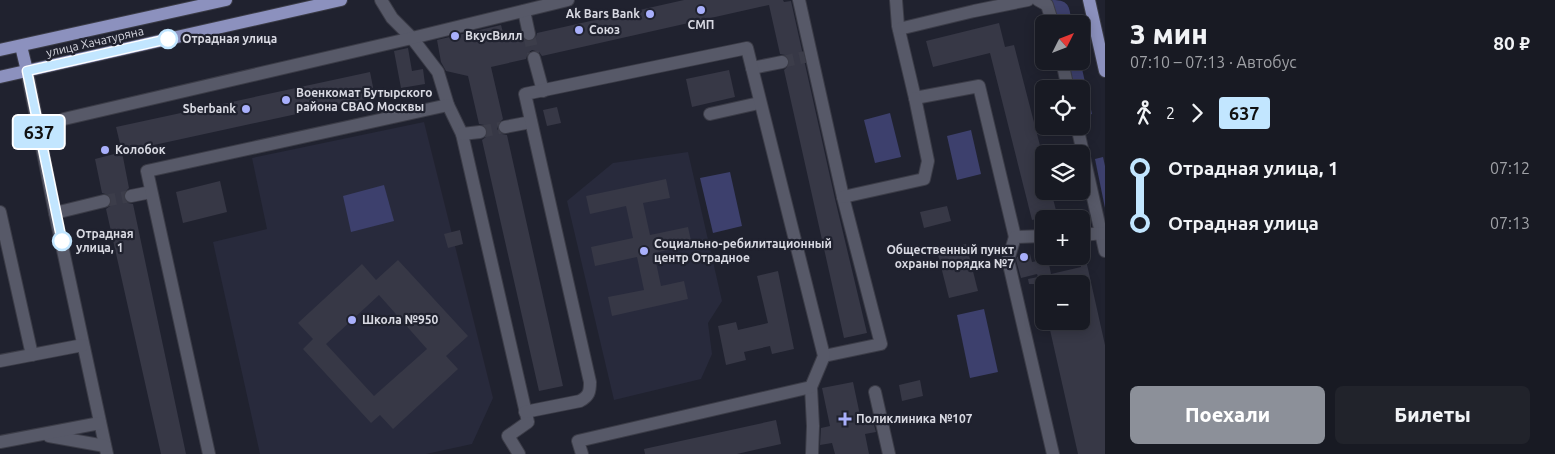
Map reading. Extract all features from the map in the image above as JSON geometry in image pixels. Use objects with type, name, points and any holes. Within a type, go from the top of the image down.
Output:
[{"type":"main road","name":"улица Хачатуряна","points":[[0,50],[226,0]]},
{"type":"main road","name":"улица Хачатуряна","points":[[0,77],[342,0]]},
{"type":"main road","points":[[1089,0],[1105,71]]},
{"type":"main road","points":[[21,46],[27,71]]},
{"type":"street","points":[[382,0],[392,18],[412,38],[438,72],[448,105],[462,134],[528,422],[508,436],[519,454]]},
{"type":"street","points":[[64,119],[524,12],[568,0]]},
{"type":"street","points":[[799,0],[808,57],[882,344],[824,356]]},
{"type":"street","points":[[844,197],[924,179],[928,161],[899,30],[896,0]]},
{"type":"street","points":[[899,30],[974,11],[1028,0]]},
{"type":"street","points":[[1038,0],[1048,5],[1051,15]]},
{"type":"street","points":[[524,12],[529,34]]},
{"type":"street","points":[[526,412],[580,401],[590,392],[590,382],[526,94],[747,48],[824,356],[811,387],[812,454]]},
{"type":"street","points":[[534,58],[543,91]]},
{"type":"street","points":[[752,68],[782,62]]},
{"type":"street","points":[[27,71],[55,213],[106,450],[44,435]]},
{"type":"street","points":[[915,98],[980,86],[1015,237],[1008,260],[1053,454]]},
{"type":"street","points":[[710,114],[760,103]]},
{"type":"street","points":[[209,454],[148,171],[448,105]]},
{"type":"street","points":[[505,126],[531,122]]},
{"type":"street","points":[[462,134],[480,132]]},
{"type":"street","points":[[1078,135],[1103,234],[1105,251]]},
{"type":"street","points":[[131,196],[151,192]]},
{"type":"street","points":[[55,213],[104,201]]},
{"type":"street","points":[[0,212],[32,355]]},
{"type":"street","points":[[1090,235],[1103,234]]},
{"type":"street","points":[[1015,237],[1035,236]]},
{"type":"street","points":[[0,361],[83,345]]},
{"type":"street","points":[[582,454],[578,441],[811,387]]},
{"type":"street","points":[[875,392],[889,454]]},
{"type":"street","points":[[0,442],[100,423]]},
{"type":"shaded area","points":[[1052,0],[1066,3],[1070,15],[1054,15]]},
{"type":"shaded area","points":[[1068,70],[1082,70],[1085,80],[1070,80]]},
{"type":"shaded area","points":[[890,113],[901,157],[875,163],[864,120]]},
{"type":"shaded area","name":"Школа №950","points":[[424,122],[493,398],[472,444],[426,454],[260,454],[213,242],[267,229],[252,158]]},
{"type":"shaded area","points":[[971,130],[981,174],[957,180],[947,136]]},
{"type":"shaded area","name":"Социально-ребилитационный центр Отрадное","points":[[688,152],[722,301],[708,323],[712,354],[701,379],[614,400],[567,201],[613,163]]},
{"type":"shaded area","points":[[1103,157],[1105,166],[1105,208],[1095,159]]},
{"type":"shaded area","points":[[730,172],[742,226],[713,233],[700,178]]},
{"type":"shaded area","points":[[384,185],[394,221],[351,232],[343,196]]},
{"type":"shaded area","points":[[984,309],[998,372],[970,378],[957,315]]},
{"type":"building","points":[[684,0],[791,1],[867,333],[844,338],[784,70],[789,65],[790,60],[785,55],[780,54],[769,5],[542,56],[539,52],[532,50],[528,53],[526,59],[491,67],[503,119],[498,124],[497,129],[502,134],[507,135],[563,386],[539,391],[482,140],[487,136],[488,131],[484,125],[479,124],[468,76],[446,71],[441,62],[437,40],[501,25],[505,40],[521,36],[523,40],[530,42],[535,40],[537,33]]},
{"type":"building","points":[[999,23],[1005,47],[1014,45],[1035,126],[1035,135],[1037,135],[1040,145],[1035,145],[1035,200],[1053,200],[1056,210],[1035,210],[1035,219],[1032,220],[990,53],[933,67],[926,41]]},
{"type":"building","points":[[408,48],[412,71],[423,69],[425,84],[401,88],[394,51]]},
{"type":"building","points":[[729,70],[735,97],[692,107],[686,79]]},
{"type":"building","points":[[370,72],[375,97],[122,152],[116,127]]},
{"type":"building","points":[[557,107],[561,123],[547,126],[543,110]]},
{"type":"building","points":[[122,152],[129,188],[124,193],[123,198],[128,203],[133,204],[186,454],[161,454],[106,209],[110,206],[112,200],[109,195],[102,193],[95,159]]},
{"type":"building","points":[[666,179],[670,198],[643,203],[650,235],[688,227],[692,245],[654,253],[661,286],[684,281],[688,299],[612,316],[608,297],[644,290],[637,257],[595,266],[591,247],[633,238],[626,206],[590,214],[586,196]]},
{"type":"building","points":[[220,181],[227,212],[183,223],[176,192]]},
{"type":"building","points":[[947,206],[951,221],[924,228],[920,212]]},
{"type":"building","points":[[460,230],[463,244],[448,248],[444,234]]},
{"type":"building","points":[[966,244],[978,291],[949,298],[937,251]]},
{"type":"building","points":[[1030,254],[1035,265],[1049,265],[1051,274],[1087,265],[1089,275],[1037,274],[1021,278],[1016,260],[1017,257]]},
{"type":"building","points":[[398,260],[468,336],[446,356],[458,369],[393,429],[380,415],[371,423],[303,349],[313,339],[298,323],[362,264],[376,280]],"holes":[[[379,295],[427,349],[374,396],[326,344]]]},
{"type":"building","points":[[778,271],[794,349],[772,354],[770,346],[744,352],[746,360],[726,365],[718,326],[736,322],[738,330],[768,323],[757,276]]},
{"type":"building","points":[[1035,278],[1035,284],[1029,284],[1028,279]]},
{"type":"building","points":[[1090,278],[1105,345],[1105,454],[1078,454],[1050,330],[1090,330]]},
{"type":"building","points":[[920,380],[923,396],[902,401],[899,385]]},
{"type":"building","name":"Поликлиника №107","points":[[853,382],[861,420],[872,418],[876,432],[865,434],[869,454],[835,454],[832,443],[820,445],[821,428],[830,426],[822,388]]},
{"type":"building","points":[[776,420],[781,444],[737,454],[645,454],[644,449]]},
{"type":"tunnel","points":[[529,34],[534,58]]},
{"type":"tunnel","points":[[782,62],[805,57]]},
{"type":"tunnel","points":[[480,132],[505,127]]},
{"type":"tunnel","points":[[104,201],[131,196]]},
{"type":"bus line","name":"637","points":[[62,241],[27,71],[168,39]]},
{"type":"place","name":"СМП","points":[[701,10]]},
{"type":"place","name":"Ak Bars Bank","points":[[650,14]]},
{"type":"place","name":"Союз","points":[[579,30]]},
{"type":"place","name":"ВкусВилл","points":[[455,36]]},
{"type":"place","name":"Отрадная улица","points":[[168,39]]},
{"type":"place","name":"Военкомат Бутырского района СВАО Москвы","points":[[286,100]]},
{"type":"place","name":"Sberbank","points":[[246,109]]},
{"type":"place","name":"Колобок","points":[[105,150]]},
{"type":"place","name":"Отрадная улица, 1","points":[[62,241]]},
{"type":"place","name":"Социально-ребилитационный центр Отрадное","points":[[644,251]]},
{"type":"place","name":"Общественный пункт охраны порядка №7","points":[[1024,257]]},
{"type":"place","name":"Школа №950","points":[[352,320]]},
{"type":"place","name":"Поликлиника №107","points":[[845,419]]}]
